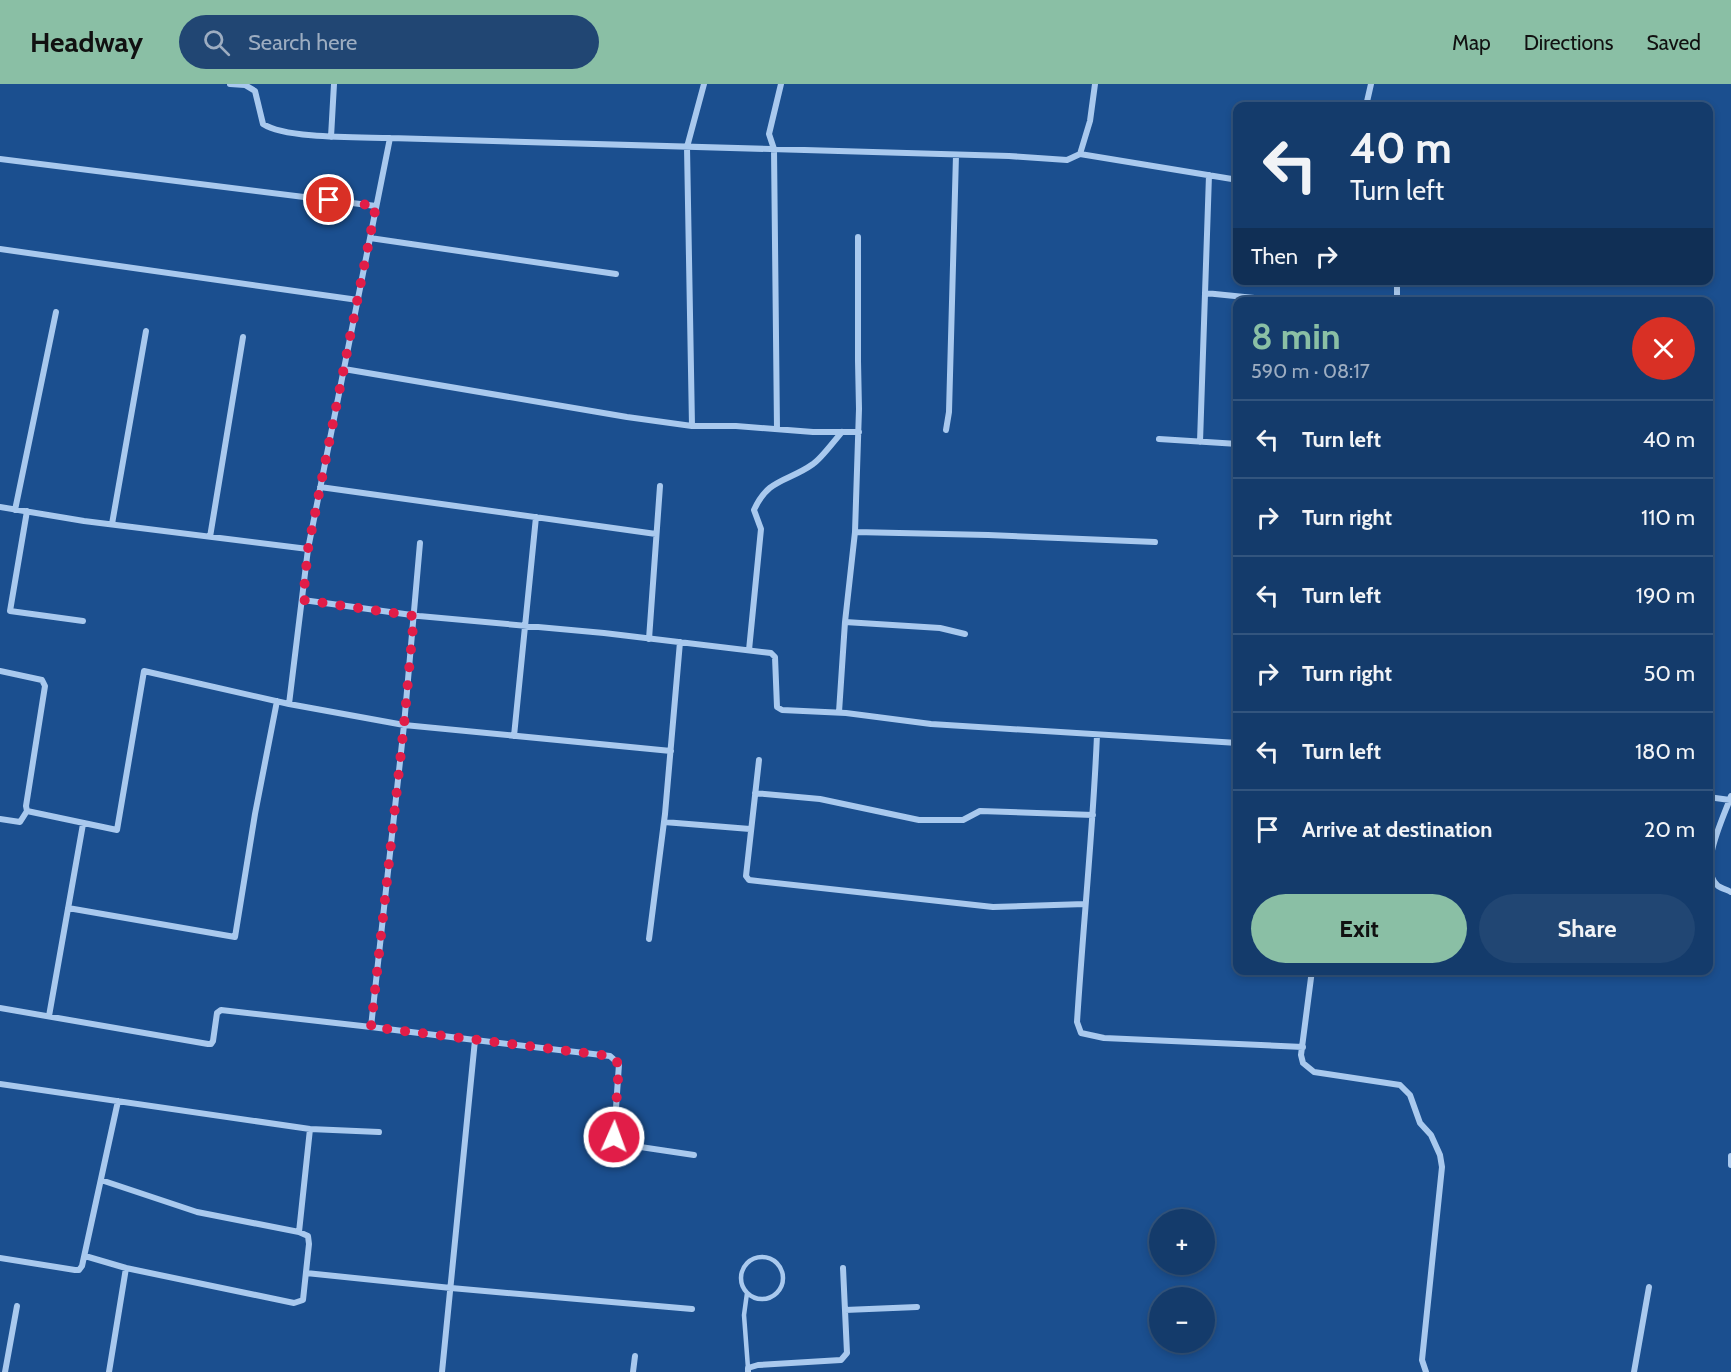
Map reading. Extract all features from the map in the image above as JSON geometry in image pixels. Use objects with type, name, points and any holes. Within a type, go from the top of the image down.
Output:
[{"type":"street","points":[[230,84],[245,85],[255,91],[263,124],[272,130],[331,137],[1067,159],[1080,154],[1233,179]]},
{"type":"street","points":[[331,137],[334,84]]},
{"type":"street","points":[[692,426],[687,147],[704,84]]},
{"type":"street","points":[[777,429],[774,149],[769,134],[781,84]]},
{"type":"street","points":[[1080,154],[1089,121],[1095,84]]},
{"type":"street","points":[[1367,102],[1371,84]]},
{"type":"street","points":[[290,704],[308,549],[390,138]]},
{"type":"street","points":[[946,429],[949,412],[956,154]]},
{"type":"street","points":[[0,159],[376,206]]},
{"type":"street","points":[[1200,442],[1209,175]]},
{"type":"street","points":[[839,712],[845,622],[855,532],[859,432],[858,237]]},
{"type":"street","points":[[370,238],[616,274]]},
{"type":"street","points":[[0,249],[358,300]]},
{"type":"street","points":[[1205,293],[1244,297]]},
{"type":"street","points":[[15,510],[56,312]]},
{"type":"street","points":[[112,524],[146,331]]},
{"type":"street","points":[[210,537],[243,337]]},
{"type":"street","points":[[344,369],[692,426],[859,432]]},
{"type":"street","points":[[749,650],[761,529],[754,510],[760,497],[774,483],[815,463],[842,432]]},
{"type":"street","points":[[1159,439],[1233,444]]},
{"type":"street","points":[[650,639],[660,486]]},
{"type":"street","points":[[320,488],[656,534]]},
{"type":"street","points":[[0,507],[308,549]]},
{"type":"street","points":[[27,512],[10,611],[83,621]]},
{"type":"street","points":[[514,736],[536,518]]},
{"type":"street","points":[[855,532],[1155,542]]},
{"type":"street","points":[[371,1027],[404,725],[420,543]]},
{"type":"street","points":[[303,600],[414,616],[771,653],[775,657],[777,707],[782,710],[839,712],[931,724],[1233,743]]},
{"type":"street","points":[[845,622],[940,628],[965,634]]},
{"type":"street","points":[[649,939],[664,822],[680,642]]},
{"type":"street","points":[[0,671],[42,680],[45,686],[27,811],[20,822],[0,819]]},
{"type":"street","points":[[27,811],[117,830],[144,671],[290,704],[404,725],[671,751]]},
{"type":"street","points":[[68,908],[235,938],[255,814],[277,701]]},
{"type":"street","points":[[1097,735],[1077,1022],[1081,1033],[1104,1038],[1303,1047]]},
{"type":"street","points":[[759,760],[746,876],[749,880],[993,907],[1085,904]]},
{"type":"street","points":[[755,793],[820,799],[919,820],[963,820],[980,810],[1093,815]]},
{"type":"street","points":[[1713,797],[1730,798],[1713,846]]},
{"type":"street","points":[[664,822],[750,829]]},
{"type":"street","points":[[49,1016],[83,824]]},
{"type":"street","points":[[1713,879],[1718,886],[1731,892]]},
{"type":"street","points":[[1311,975],[1303,1063],[1314,1072],[1400,1085],[1410,1095],[1420,1123],[1431,1135],[1440,1155],[1442,1167],[1422,1360],[1426,1372]]},
{"type":"street","points":[[0,1008],[208,1044],[213,1041],[217,1013],[221,1010],[610,1056],[619,1064],[614,1137],[627,1144],[694,1155]]},
{"type":"street","points":[[442,1372],[475,1040]]},
{"type":"street","points":[[0,1084],[310,1129],[379,1132]]},
{"type":"street","points":[[0,1258],[79,1270],[85,1256],[118,1101]]},
{"type":"street","points":[[299,1232],[310,1129]]},
{"type":"street","points":[[1731,1156],[1731,1165]]},
{"type":"street","points":[[85,1256],[126,1268],[294,1303],[303,1300],[308,1236],[299,1232],[196,1212],[100,1180]]},
{"type":"street","points":[[109,1372],[126,1268]]},
{"type":"street","points":[[748,1370],[758,1365],[841,1360],[847,1353],[843,1268]]},
{"type":"street","points":[[306,1272],[451,1288],[692,1309]]},
{"type":"street","points":[[1634,1372],[1649,1287]]},
{"type":"street","points":[[5,1372],[17,1306]]},
{"type":"street","points":[[845,1310],[917,1307]]},
{"type":"street","points":[[633,1372],[635,1356]]},
{"type":"lane","points":[[747,1293],[760,1300],[770,1298],[779,1291],[783,1281],[782,1270],[775,1261],[765,1256],[754,1258],[745,1264],[740,1275],[742,1286],[747,1293],[744,1315],[748,1370]]},
{"type":"route","points":[[329,200],[376,206],[308,549],[303,600],[414,616],[371,1027],[576,1050],[610,1056],[619,1064],[614,1137]]}]
